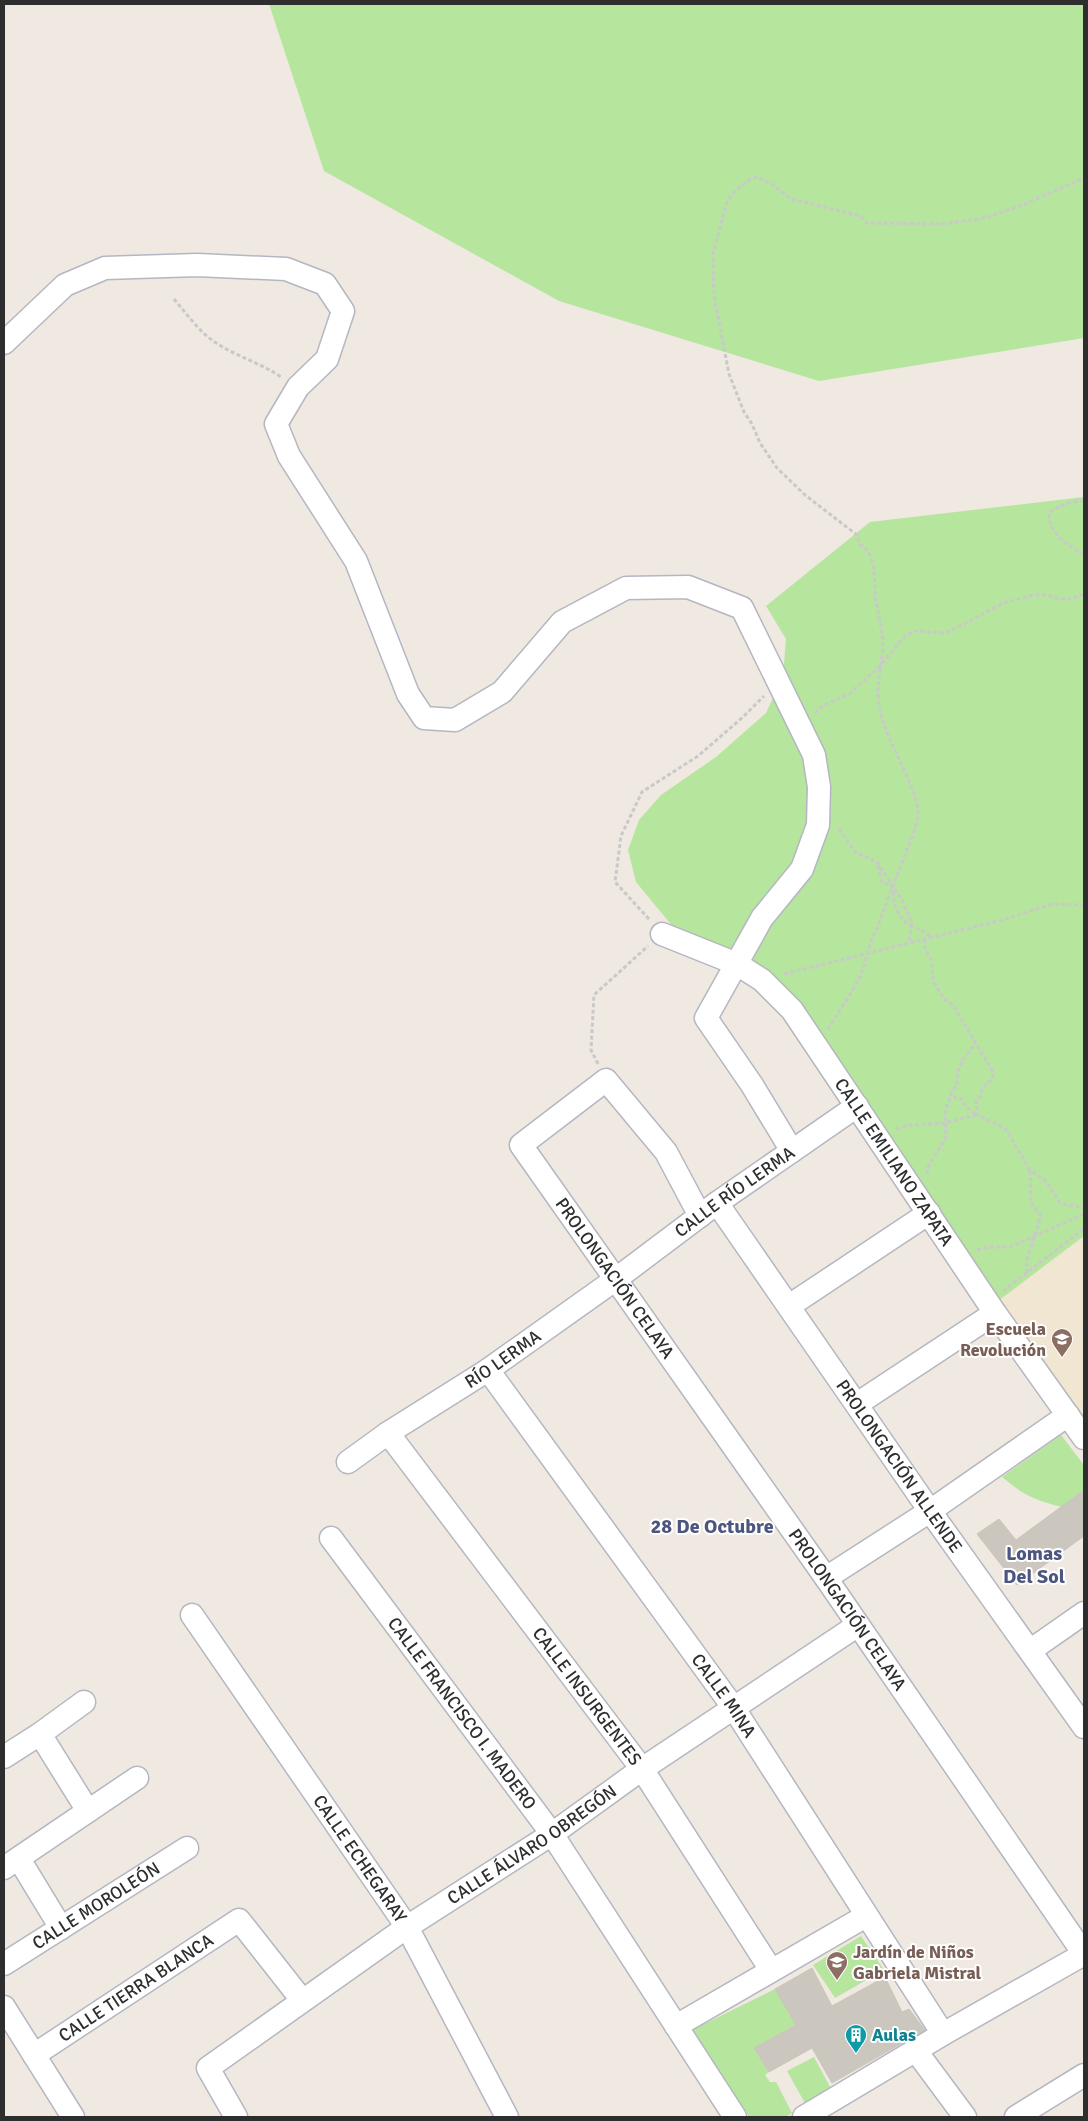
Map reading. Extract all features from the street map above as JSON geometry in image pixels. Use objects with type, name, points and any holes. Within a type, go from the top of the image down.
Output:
[{"type":"street","points":[[4,343],[65,285],[105,268],[196,265],[286,269],[326,284],[342,311],[327,359],[298,387],[276,424],[290,456],[356,561],[408,694],[424,718],[455,720],[502,692],[562,622],[626,588],[688,587],[742,608],[814,755],[819,787],[818,825],[802,869],[762,918],[706,1018],[752,1084],[792,1151]]},
{"type":"street","name":"CALLE EMILIANO ZAPATA","points":[[662,934],[737,964],[762,980],[792,1010],[955,1254],[1084,1438]]},
{"type":"street","name":"PROLONGACIÓN CELAYA","points":[[606,1080],[521,1145],[826,1578],[1084,1954]]},
{"type":"street","name":"PROLONGACIÓN ALLENDE","points":[[606,1080],[789,1306],[930,1510],[1084,1727]]},
{"type":"street","name":"CALLE RÍO LERMA","points":[[616,1279],[709,1209],[857,1106]]},
{"type":"street","points":[[789,1306],[928,1213]]},
{"type":"street","name":"RÍO LERMA","points":[[348,1462],[388,1433],[488,1370],[616,1279]]},
{"type":"street","points":[[857,1404],[993,1309]]},
{"type":"street","name":"CALLE MINA","points":[[488,1370],[733,1707],[943,2034]]},
{"type":"street","points":[[826,1578],[930,1510],[1068,1415]]},
{"type":"street","name":"CALLE INSURGENTES","points":[[388,1433],[642,1769],[772,1970]]},
{"type":"street","name":"CALLE FRANCISCO I. MADERO","points":[[331,1538],[552,1834],[735,2117]]},
{"type":"street","points":[[1031,1650],[1084,1613]]},
{"type":"street","name":"CALLE ECHEGARAY","points":[[192,1615],[407,1927],[507,2117]]},
{"type":"street","name":"CALLE ÁLVARO OBREGÓN","points":[[236,2117],[208,2068],[407,1927],[552,1834],[642,1769],[858,1625]]},
{"type":"street","points":[[4,1757],[84,1702]]},
{"type":"street","points":[[40,1734],[88,1812]]},
{"type":"street","points":[[61,1928],[11,1863],[137,1778]]},
{"type":"street","name":"CALLE MOROLEÓN","points":[[4,1964],[187,1848]]},
{"type":"street","points":[[676,2026],[866,1916]]},
{"type":"street","name":"CALLE TIERRA BLANCA","points":[[34,2055],[240,1920],[302,2000]]},
{"type":"street","points":[[804,2117],[943,2034],[1084,1954]]},
{"type":"street","points":[[4,2007],[73,2117]]},
{"type":"street","points":[[916,2051],[965,2117]]},
{"type":"street","points":[[1016,2117],[1084,2074]]},
{"type":"path","points":[[816,1046],[857,982],[908,846],[918,813],[913,792],[885,728],[882,716],[878,692],[879,666],[882,657],[883,641],[875,591],[876,578],[866,547],[859,544],[857,536],[848,527],[805,495],[777,468],[760,443],[752,424],[744,412],[729,374],[714,295],[713,262],[727,202],[735,191],[749,180],[758,177],[772,184],[791,199],[861,216],[866,223],[942,224],[994,216],[1084,178]]},
{"type":"path","points":[[174,299],[209,338],[267,368],[298,387]]},
{"type":"path","points":[[1084,500],[1056,508],[1049,513],[1049,521],[1050,528],[1056,534],[1084,554]]},
{"type":"path","points":[[803,733],[816,712],[824,705],[849,694],[879,666],[905,636],[916,631],[944,633],[1003,603],[1034,595],[1070,599],[1084,594]]},
{"type":"path","points":[[606,1080],[591,1050],[594,995],[662,934],[615,882],[621,836],[642,792],[698,756],[743,717],[778,682]]},
{"type":"path","points":[[819,809],[832,822],[855,852],[877,862],[907,912],[912,926],[908,942]]},
{"type":"path","points":[[892,886],[895,903],[901,919],[926,932],[930,937]]},
{"type":"path","points":[[762,980],[1002,920],[1052,904],[1084,905]]},
{"type":"path","points":[[924,939],[925,950],[932,961],[933,981],[944,999],[952,1005],[992,1072],[992,1078],[982,1089],[981,1096],[976,1101],[978,1116]]},
{"type":"path","points":[[915,1194],[924,1181],[928,1166],[935,1152],[945,1141],[947,1133],[944,1124],[945,1112],[950,1096],[957,1085],[960,1066],[975,1045]]},
{"type":"path","points":[[950,1096],[962,1100],[966,1107],[978,1116],[996,1124],[1007,1132],[1030,1170],[1046,1181],[1060,1203],[1084,1208]]},
{"type":"path","points":[[877,1137],[891,1134],[900,1127],[944,1124],[978,1116]]},
{"type":"path","points":[[1027,1273],[1027,1259],[1041,1216],[1031,1202],[1030,1170]]},
{"type":"path","points":[[955,1254],[988,1247],[1010,1247],[1084,1214]]},
{"type":"path","points":[[993,1309],[999,1294],[1084,1229]]},
{"type":"shaded area","name":"Escuela Revolución","points":[[1084,1236],[1084,1414],[1082,1416],[998,1301]]},
{"type":"green space","points":[[269,4],[1084,4],[1084,338],[819,381],[559,301],[324,171]]},
{"type":"green space","points":[[1084,497],[1084,1236],[998,1301],[844,1066],[797,1001],[759,964],[674,928],[636,882],[628,850],[639,820],[661,795],[716,757],[766,713],[783,676],[786,639],[766,606],[870,522]]},
{"type":"green space","points":[[1061,1435],[1084,1465],[1084,1490],[1062,1507],[1030,1496],[1017,1489],[1002,1477]]},
{"type":"green space","points":[[861,1936],[884,1970],[835,1998],[813,1965]]},
{"type":"green space","points":[[775,1989],[813,2015],[754,2048],[769,2072],[765,2075],[770,2082],[776,2082],[792,2113],[785,2117],[749,2117],[692,2030]]},
{"type":"green space","points":[[814,2057],[831,2089],[806,2105],[787,2071]]},
{"type":"building","points":[[1084,1490],[1084,1536],[1017,1585],[977,1534],[999,1519],[1016,1540]]},
{"type":"building","points":[[812,1968],[832,2006],[885,1977],[902,2012],[909,2009],[925,2030],[832,2083],[812,2048],[769,2072],[754,2048],[796,2025],[775,1989]]},
{"type":"place","name":"Escuela Revolución","points":[[1062,1358]]},
{"type":"place","name":"Jardín de Niños Gabriela Mistral","points":[[837,1981]]},
{"type":"place","name":"Aulas","points":[[856,2054]]},
{"type":"district","name":"28 De Octubre","points":[[712,1526]]},
{"type":"district","name":"Lomas Del Sol","points":[[1034,1564]]}]
